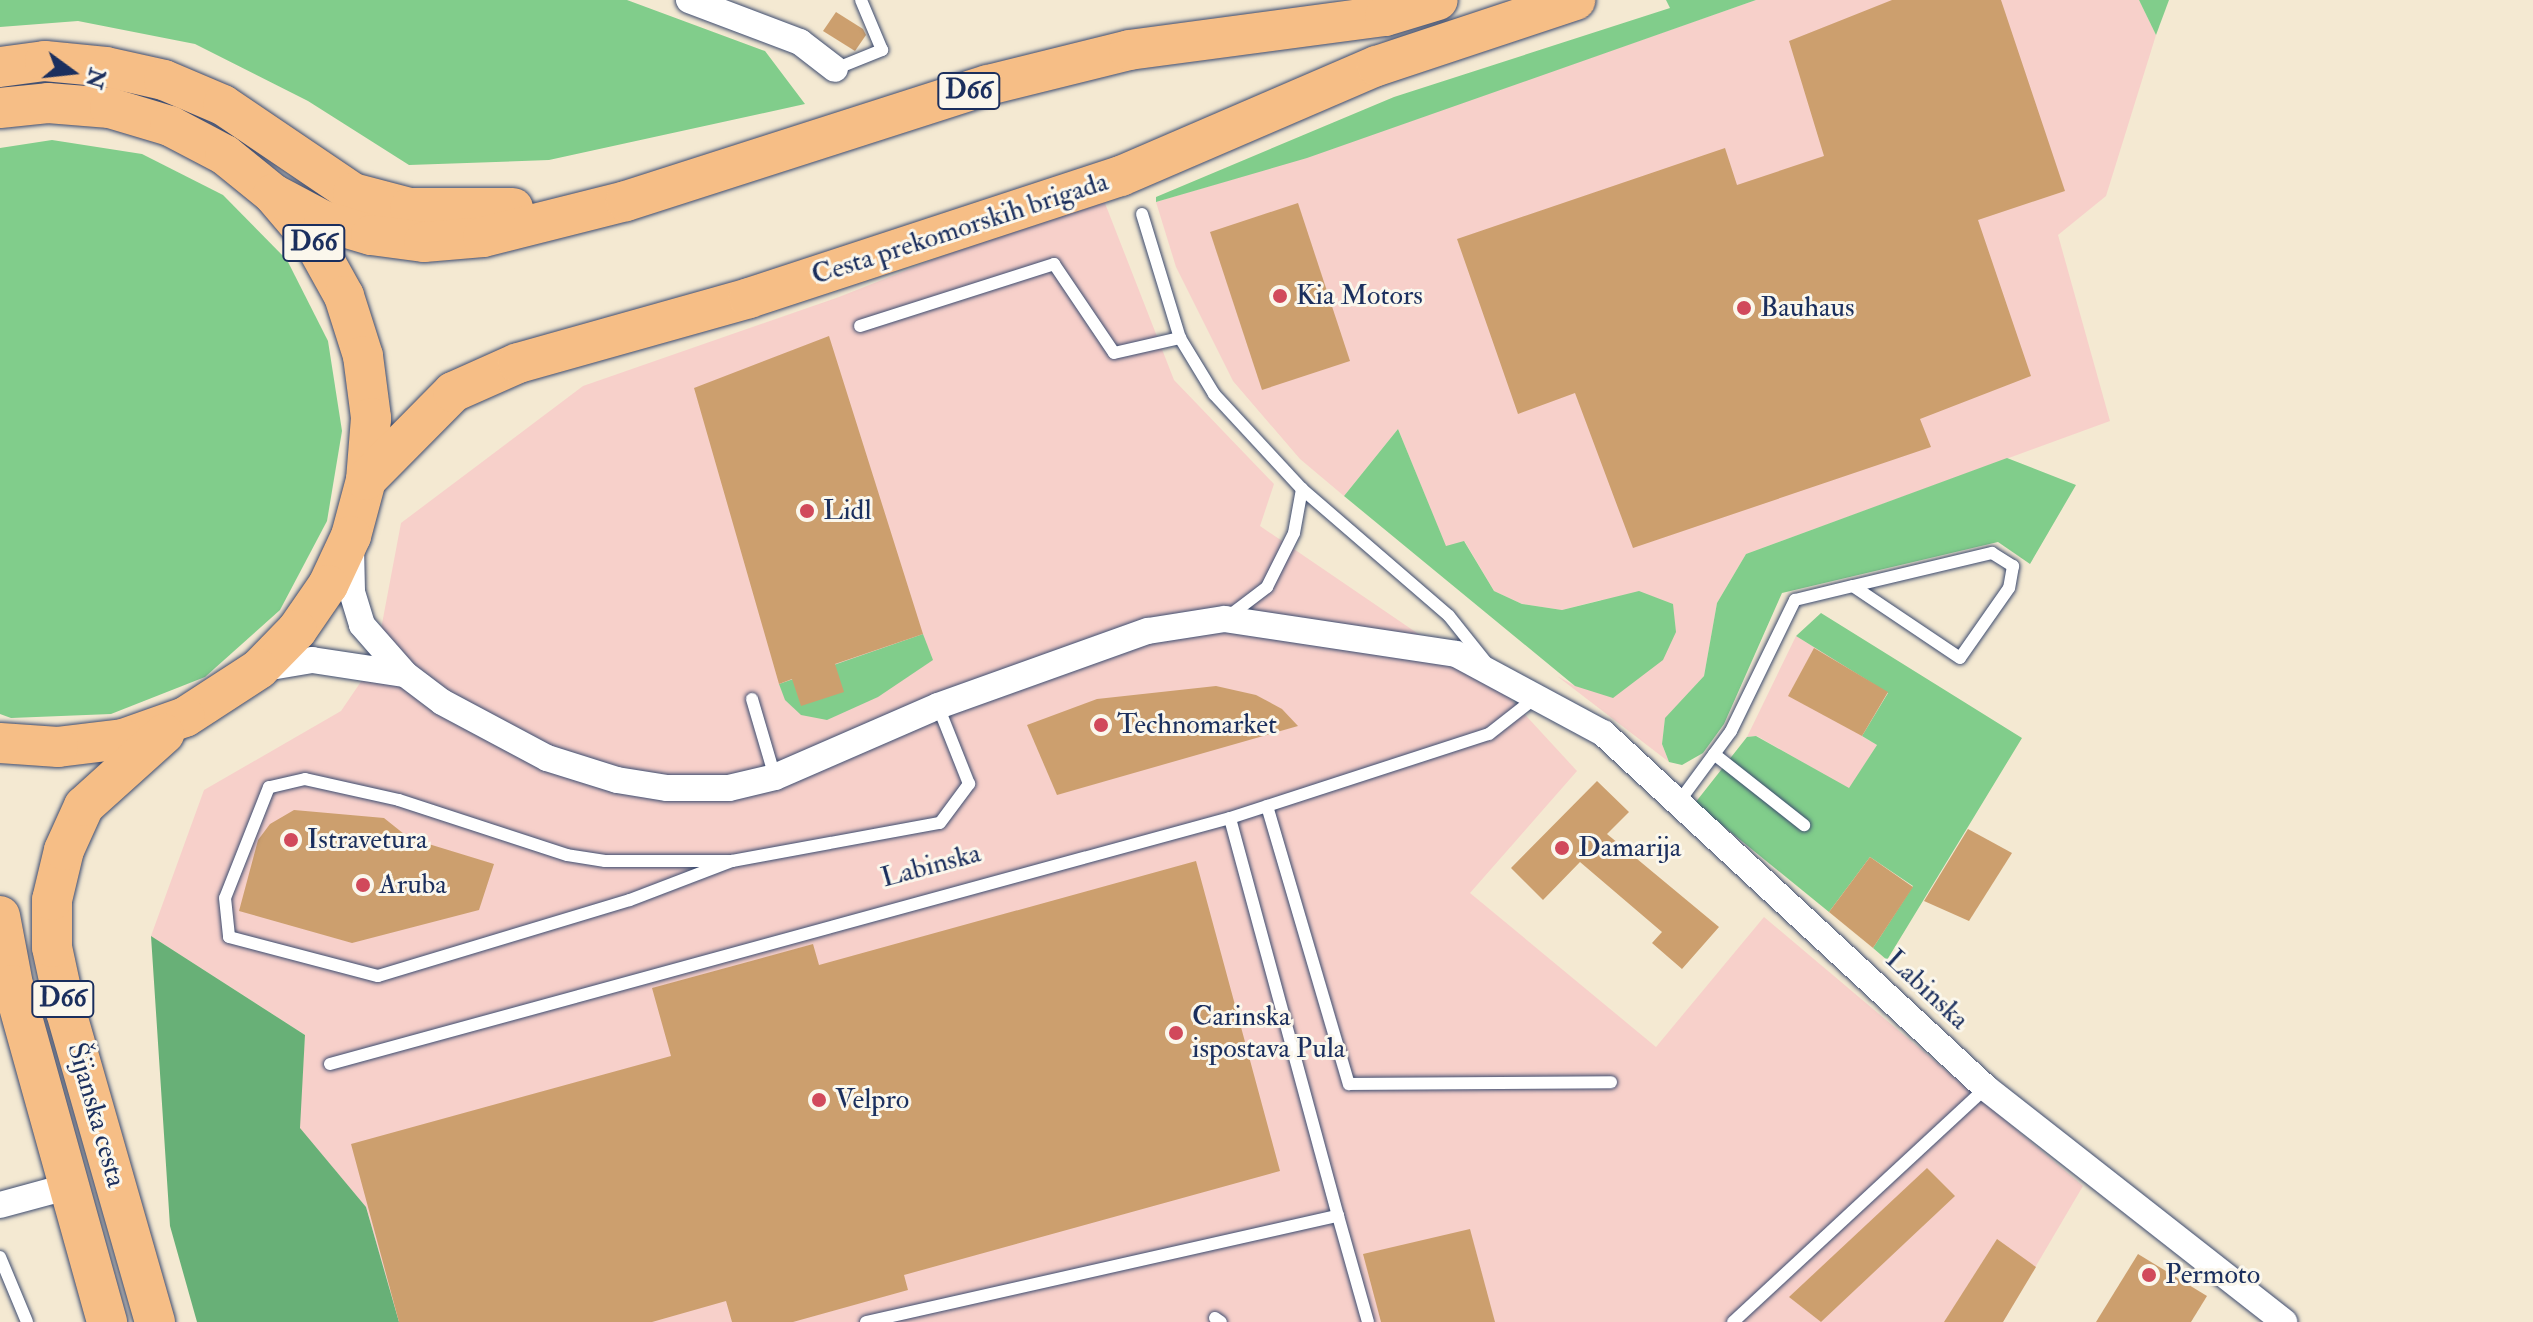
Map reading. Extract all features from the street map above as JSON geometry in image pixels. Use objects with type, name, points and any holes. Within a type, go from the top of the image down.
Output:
[{"type":"main road","name":"D66","points":[[0,108],[48,103],[110,108],[170,126],[225,155],[273,194],[324,221],[424,242],[483,237],[564,216],[1058,68],[1129,50],[1385,16],[1438,0]]},
{"type":"main road","name":"Cesta prekomorskih brigada","points":[[366,480],[453,392],[518,363],[749,298],[1121,176],[1377,66],[1575,0]]},
{"type":"main road","points":[[0,67],[60,63],[164,80],[223,105],[310,168],[353,193],[383,202],[472,211],[527,206],[564,216]]},
{"type":"main road","name":"D66","points":[[0,743],[58,747],[123,739],[185,717],[259,669],[297,630],[328,585],[351,536],[366,480],[371,418],[363,356],[329,269],[273,194]]},
{"type":"main road","name":"Šijanska cesta","points":[[155,1322],[66,1012],[52,947],[52,900],[64,850],[84,806],[185,717]]},
{"type":"main road","name":"Šijanska cesta","points":[[0,916],[7,979],[70,1186],[107,1322]]},
{"type":"street","points":[[689,0],[800,42],[835,69]]},
{"type":"street","name":"Labinska","points":[[351,536],[352,592],[362,625],[405,674],[442,702],[547,758],[617,780],[667,788],[729,788],[775,777],[938,706],[1148,631],[1225,619],[1456,654],[1603,733],[1986,1088],[2284,1322]]},
{"type":"street","name":"Labinska","points":[[259,669],[312,660],[405,674]]},
{"type":"street","points":[[0,1205],[70,1186]]},
{"type":"lane","points":[[835,69],[882,50],[861,0]]},
{"type":"lane","points":[[1142,214],[1180,338],[1214,394],[1302,489],[1449,616],[1495,674]]},
{"type":"lane","points":[[860,326],[1054,264],[1114,353],[1180,338]]},
{"type":"lane","points":[[1225,619],[1267,587],[1294,533],[1302,489]]},
{"type":"lane","points":[[1678,803],[1731,731],[1795,600],[1853,586],[1992,553],[2013,566],[2009,588],[1960,658],[1853,586]]},
{"type":"lane","name":"Labinska","points":[[330,1064],[1230,818],[1489,734],[1535,698]]},
{"type":"lane","points":[[752,699],[775,777]]},
{"type":"lane","points":[[732,861],[630,900],[378,976],[229,937],[225,898],[269,787],[305,779],[399,800],[567,855],[605,861],[732,861],[940,823],[969,784],[938,706]]},
{"type":"lane","points":[[1714,754],[1804,825]]},
{"type":"lane","points":[[1267,806],[1349,1084],[1611,1082]]},
{"type":"lane","points":[[1230,818],[1368,1322]]},
{"type":"lane","points":[[1733,1322],[1986,1088]]},
{"type":"lane","points":[[866,1322],[1338,1216]]},
{"type":"lane","points":[[0,1257],[27,1322]]},
{"type":"shaded area","points":[[1756,0],[2139,0],[2156,35],[2106,196],[2058,235],[2110,421],[1746,554],[1717,603],[1704,676],[1665,719],[1662,744],[1669,762],[1557,676],[1575,686],[1601,600],[1562,610],[1522,604],[1494,591],[1465,542],[1446,547],[1398,429],[1344,496],[1300,459],[1233,381],[1176,267],[1156,202],[1307,157]]},
{"type":"shaded area","points":[[1101,193],[1174,380],[1274,484],[1260,526],[1505,693],[1577,771],[1470,893],[1656,1047],[1764,917],[2083,1186],[2003,1322],[399,1322],[366,1207],[299,1128],[305,1035],[151,936],[204,790],[341,711],[375,661],[401,523],[583,386],[839,297]]},
{"type":"shaded area","points":[[1796,636],[1888,692],[1862,736],[1877,745],[1849,789],[1757,736],[1747,737]]},
{"type":"green space","points":[[0,0],[627,0],[765,51],[805,104],[549,160],[409,165],[308,101],[195,44],[78,21],[0,27]]},
{"type":"green space","points":[[1666,0],[1756,0],[1307,158],[1156,202],[1156,197],[1394,97],[1670,8]]},
{"type":"green space","points":[[2139,0],[2169,0],[2156,35]]},
{"type":"green space","points":[[52,140],[142,154],[223,195],[287,260],[328,341],[342,431],[327,521],[280,610],[205,677],[111,714],[11,718],[0,714],[0,148]]},
{"type":"green space","points":[[1398,429],[1446,546],[1464,541],[1494,591],[1522,604],[1562,610],[1639,591],[1673,604],[1676,632],[1663,660],[1613,698],[1575,686],[1344,496]]},
{"type":"green space","points":[[2007,458],[2076,485],[2030,564],[1998,542],[1782,593],[1724,724],[1703,753],[1682,765],[1669,762],[1662,744],[1665,718],[1704,676],[1717,603],[1746,554]]},
{"type":"green space","points":[[1821,613],[2022,738],[1887,960],[1873,948],[1913,886],[1870,857],[1829,912],[1695,803],[1747,737],[1756,736],[1849,788],[1877,745],[1862,736],[1888,693],[1796,636]]},
{"type":"green space","points":[[923,634],[933,660],[878,697],[827,720],[801,715],[785,700],[779,684]]},
{"type":"green space","points":[[151,936],[305,1035],[300,1128],[366,1207],[399,1322],[197,1322],[170,1226]]},
{"type":"building","name":"Bauhaus","points":[[1892,0],[2001,0],[2065,191],[1978,220],[2031,376],[1920,419],[1931,447],[1633,548],[1575,393],[1518,414],[1457,239],[1725,148],[1737,185],[1824,156],[1789,41]]},
{"type":"building","points":[[836,12],[863,29],[866,35],[855,51],[823,31]]},
{"type":"building","name":"Kia Motors","points":[[1298,203],[1350,361],[1262,390],[1210,232]]},
{"type":"building","name":"Lidl","points":[[829,336],[923,634],[835,664],[844,692],[801,706],[792,679],[779,684],[694,388]]},
{"type":"building","points":[[1814,648],[1888,692],[1862,736],[1788,696]]},
{"type":"building","points":[[1216,686],[1256,695],[1282,709],[1298,726],[1057,795],[1027,725],[1097,699]]},
{"type":"building","points":[[1597,781],[1629,812],[1607,834],[1719,927],[1682,969],[1652,943],[1662,932],[1580,862],[1543,900],[1511,868]]},
{"type":"building","points":[[294,810],[384,818],[409,838],[494,864],[479,910],[352,943],[239,911],[258,840],[270,824]]},
{"type":"building","points":[[1968,829],[2012,853],[1969,921],[1924,901]]},
{"type":"building","points":[[1870,857],[1913,887],[1873,948],[1829,912]]},
{"type":"building","name":"Velpro","points":[[1196,861],[1280,1171],[904,1275],[908,1290],[793,1322],[732,1322],[726,1301],[652,1322],[399,1322],[351,1144],[671,1056],[652,988],[813,944],[819,965]]},
{"type":"building","points":[[1927,1168],[1955,1196],[1821,1322],[1789,1297]]},
{"type":"building","points":[[1470,1229],[1495,1322],[1381,1322],[1363,1254]]},
{"type":"building","points":[[1997,1239],[2036,1267],[2003,1322],[1944,1322]]},
{"type":"building","name":"Permoto","points":[[2138,1254],[2207,1296],[2191,1322],[2096,1322]]},
{"type":"place","name":"Kia Motors","points":[[1280,296]]},
{"type":"place","name":"Bauhaus","points":[[1744,308]]},
{"type":"place","name":"Lidl","points":[[807,511]]},
{"type":"place","name":"Technomarket","points":[[1101,725]]},
{"type":"place","name":"Istravetura","points":[[291,840]]},
{"type":"place","name":"Damarija","points":[[1562,848]]},
{"type":"place","name":"Aruba","points":[[363,885]]},
{"type":"place","name":"Carinska ispostava Pula","points":[[1176,1033]]},
{"type":"place","name":"Velpro","points":[[819,1100]]},
{"type":"place","name":"Permoto","points":[[2149,1275]]}]
